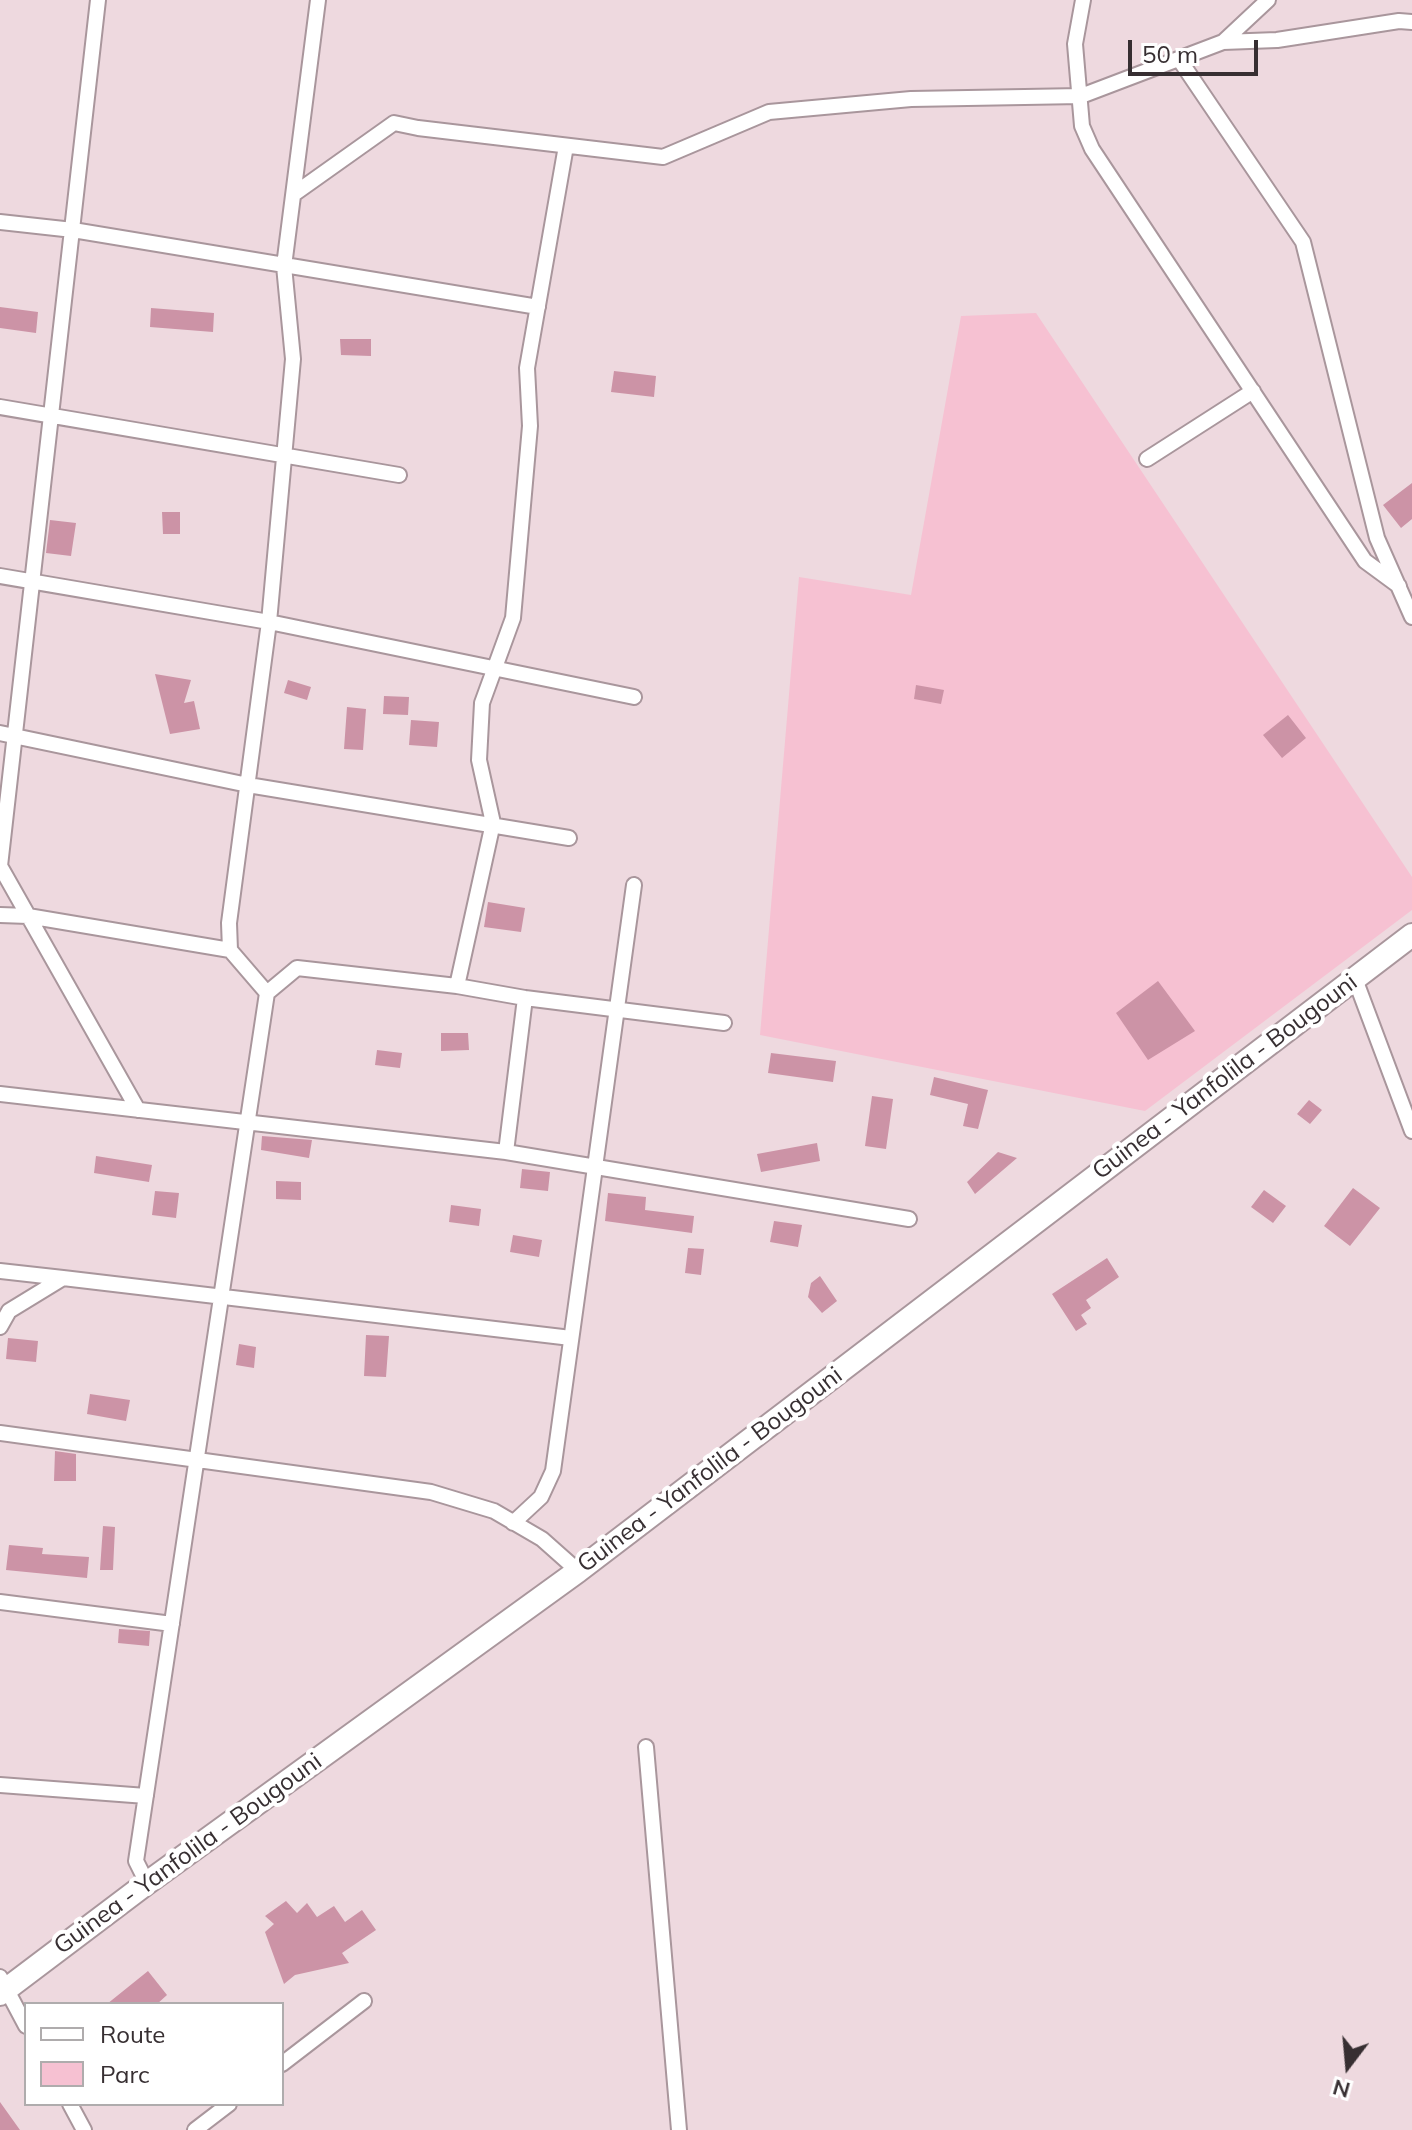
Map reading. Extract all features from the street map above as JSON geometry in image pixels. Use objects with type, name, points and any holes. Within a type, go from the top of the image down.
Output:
[{"type":"main road","name":"Guinea - Yanfolila - Bougouni","points":[[2,1987],[578,1571],[1412,935]]},
{"type":"street","points":[[98,0],[0,866],[138,1110]]},
{"type":"street","points":[[267,993],[230,950],[229,923],[269,622],[293,359],[284,266],[318,0]]},
{"type":"street","points":[[1083,0],[1075,44],[1082,126],[1092,149],[1365,561],[1399,586]]},
{"type":"street","points":[[1223,42],[1268,0]]},
{"type":"street","points":[[294,194],[394,123],[663,157],[769,112],[911,99],[1081,96],[1223,42],[1277,40],[1399,21],[1412,22]]},
{"type":"street","points":[[1179,59],[1303,242],[1377,538],[1412,617]]},
{"type":"street","points":[[457,986],[493,823],[479,760],[482,703],[513,618],[530,426],[527,368],[566,146]]},
{"type":"street","points":[[0,222],[73,230],[538,307]]},
{"type":"street","points":[[1147,459],[1253,391]]},
{"type":"street","points":[[0,407],[399,475]]},
{"type":"street","points":[[0,576],[269,622],[634,697]]},
{"type":"street","points":[[0,733],[248,785],[493,823],[569,838]]},
{"type":"street","points":[[513,1523],[541,1497],[553,1471],[634,885]]},
{"type":"street","points":[[0,915],[28,916],[230,950]]},
{"type":"street","points":[[147,1883],[136,1861],[267,993],[297,968],[457,986],[525,998],[724,1023]]},
{"type":"street","points":[[1355,979],[1412,1131]]},
{"type":"street","points":[[506,1152],[525,998]]},
{"type":"street","points":[[0,1094],[506,1152],[909,1219]]},
{"type":"street","points":[[0,1271],[571,1338]]},
{"type":"street","points":[[0,1327],[9,1311],[63,1278]]},
{"type":"street","points":[[0,1433],[431,1492],[494,1511],[542,1539],[578,1571]]},
{"type":"street","points":[[0,1602],[172,1624]]},
{"type":"street","points":[[646,1747],[679,2130]]},
{"type":"street","points":[[0,1785],[146,1796]]},
{"type":"street","points":[[2,1987],[24,2023]]},
{"type":"street","points":[[284,2062],[364,2001]]},
{"type":"street","points":[[71,2106],[84,2130]]},
{"type":"street","points":[[195,2130],[226,2106]]},
{"type":"green space","points":[[1036,313],[1412,877],[1412,910],[1145,1111],[760,1035],[799,577],[911,595],[961,316]]},
{"type":"building","points":[[0,307],[38,312],[36,333],[0,328]]},
{"type":"building","points":[[151,308],[214,313],[213,332],[150,327]]},
{"type":"building","points":[[340,339],[371,339],[371,356],[341,355]]},
{"type":"building","points":[[614,371],[656,376],[654,397],[611,392]]},
{"type":"building","points":[[1412,483],[1412,519],[1401,528],[1383,505]]},
{"type":"building","points":[[162,512],[180,512],[180,534],[163,534]]},
{"type":"building","points":[[50,520],[76,523],[71,556],[46,553]]},
{"type":"building","points":[[155,674],[191,680],[184,703],[194,701],[200,729],[170,734]]},
{"type":"building","points":[[288,680],[311,687],[307,700],[284,693]]},
{"type":"building","points":[[916,685],[944,690],[941,704],[914,699]]},
{"type":"building","points":[[384,696],[409,697],[408,715],[383,714]]},
{"type":"building","points":[[347,707],[366,709],[363,750],[344,749]]},
{"type":"building","points":[[1288,715],[1306,738],[1282,758],[1263,735]]},
{"type":"building","points":[[411,720],[439,722],[437,747],[409,745]]},
{"type":"building","points":[[488,902],[525,908],[521,932],[484,927]]},
{"type":"building","points":[[1158,981],[1195,1031],[1148,1060],[1116,1013]]},
{"type":"building","points":[[441,1033],[468,1033],[469,1050],[441,1051]]},
{"type":"building","points":[[377,1050],[402,1053],[400,1068],[375,1065]]},
{"type":"building","points":[[771,1053],[836,1061],[833,1082],[768,1073]]},
{"type":"building","points":[[934,1077],[988,1090],[978,1129],[963,1126],[968,1104],[930,1095]]},
{"type":"building","points":[[872,1096],[893,1099],[886,1149],[865,1146]]},
{"type":"building","points":[[1309,1100],[1322,1110],[1310,1124],[1297,1114]]},
{"type":"building","points":[[262,1136],[312,1140],[309,1158],[261,1150]]},
{"type":"building","points":[[817,1143],[820,1161],[761,1172],[757,1154]]},
{"type":"building","points":[[998,1152],[1017,1158],[975,1194],[967,1182]]},
{"type":"building","points":[[96,1156],[152,1165],[149,1182],[94,1173]]},
{"type":"building","points":[[522,1169],[550,1172],[548,1191],[520,1188]]},
{"type":"building","points":[[276,1181],[301,1182],[301,1200],[276,1199]]},
{"type":"building","points":[[1353,1188],[1380,1208],[1350,1246],[1324,1226]]},
{"type":"building","points":[[1264,1190],[1286,1206],[1273,1223],[1251,1207]]},
{"type":"building","points":[[155,1191],[179,1193],[176,1218],[152,1215]]},
{"type":"building","points":[[608,1193],[646,1197],[645,1210],[694,1216],[692,1233],[605,1221]]},
{"type":"building","points":[[451,1205],[481,1209],[479,1226],[449,1222]]},
{"type":"building","points":[[774,1221],[802,1225],[798,1247],[770,1242]]},
{"type":"building","points":[[513,1235],[542,1240],[539,1257],[510,1252]]},
{"type":"building","points":[[688,1248],[704,1249],[701,1275],[685,1273]]},
{"type":"building","points":[[1107,1258],[1119,1277],[1086,1300],[1091,1308],[1081,1315],[1087,1324],[1076,1331],[1052,1294]]},
{"type":"building","points":[[820,1276],[837,1301],[822,1313],[808,1297],[811,1283]]},
{"type":"building","points":[[366,1335],[389,1336],[386,1377],[364,1376]]},
{"type":"building","points":[[8,1338],[38,1341],[36,1362],[6,1359]]},
{"type":"building","points":[[239,1344],[256,1347],[254,1368],[236,1365]]},
{"type":"building","points":[[90,1394],[130,1400],[126,1421],[87,1414]]},
{"type":"building","points":[[55,1451],[76,1454],[76,1481],[54,1481]]},
{"type":"building","points":[[103,1526],[115,1527],[113,1570],[100,1570]]},
{"type":"building","points":[[9,1545],[43,1548],[42,1554],[89,1557],[87,1578],[6,1570]]},
{"type":"building","points":[[119,1629],[150,1631],[149,1646],[118,1643]]},
{"type":"building","points":[[286,1901],[297,1913],[307,1903],[317,1917],[334,1906],[345,1922],[362,1910],[376,1930],[342,1953],[349,1963],[295,1975],[284,1984],[265,1932],[274,1924],[265,1916]]},
{"type":"building","points":[[148,1971],[167,1995],[159,2002],[109,2002]]},
{"type":"building","points":[[0,2102],[20,2130],[0,2130]]}]
